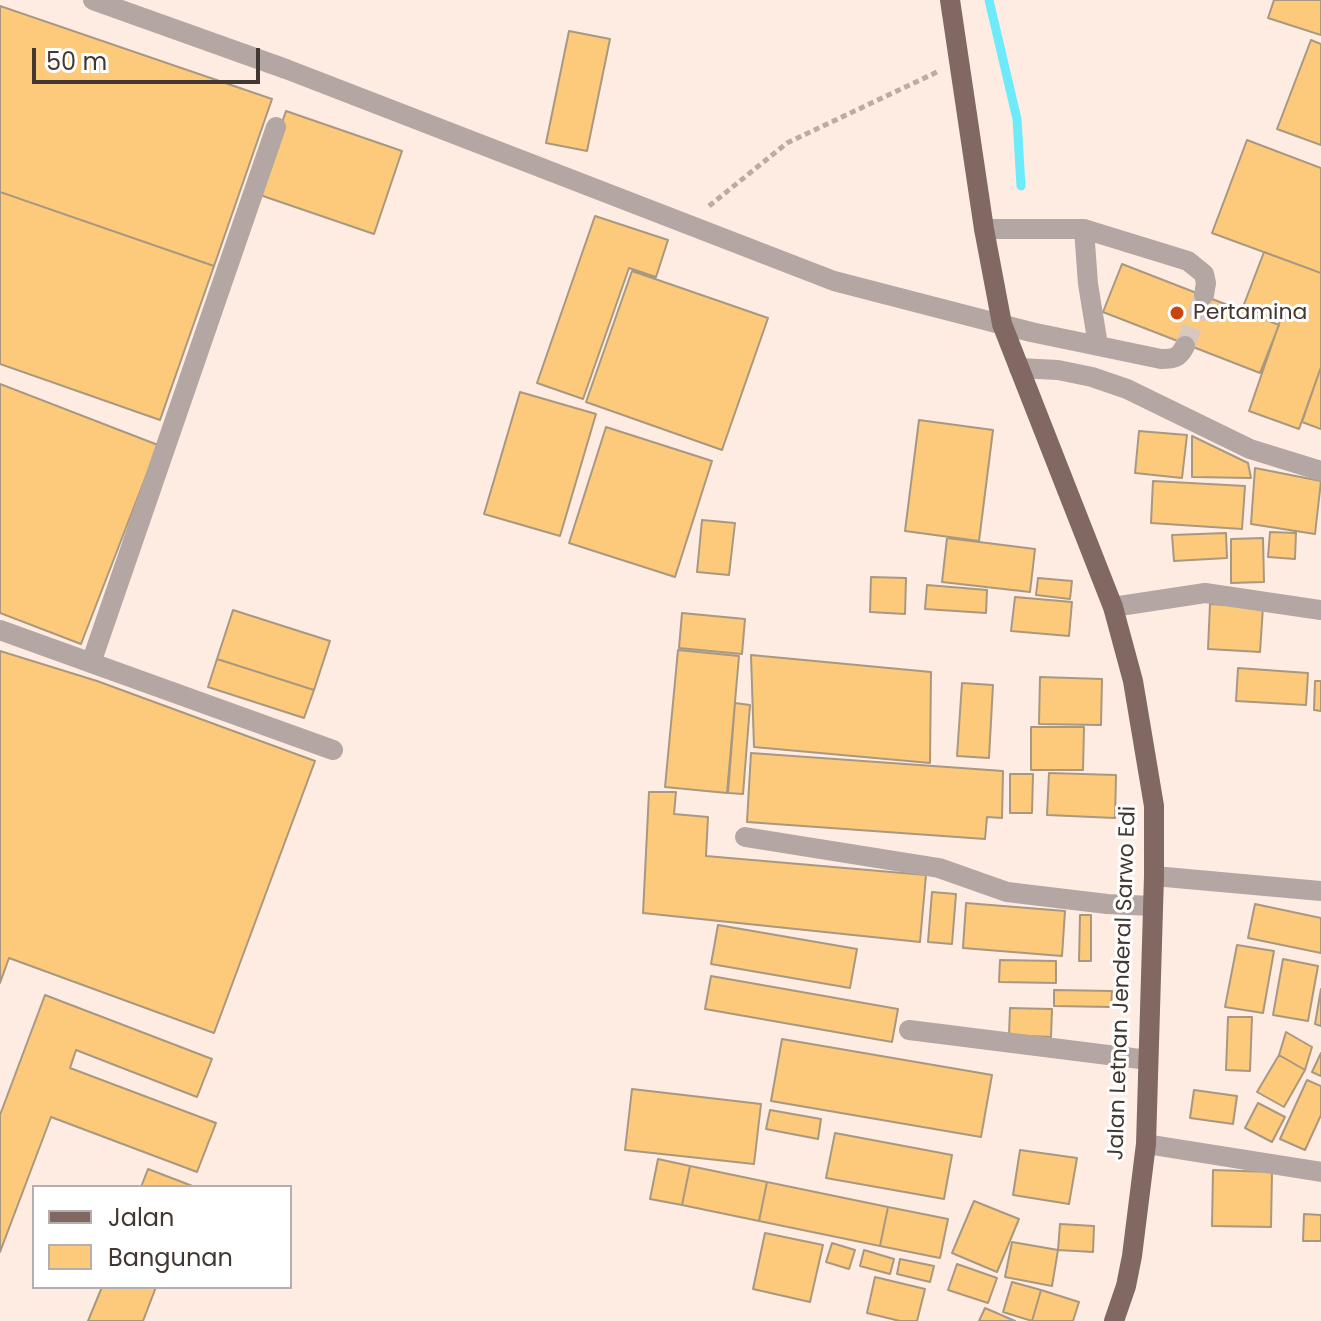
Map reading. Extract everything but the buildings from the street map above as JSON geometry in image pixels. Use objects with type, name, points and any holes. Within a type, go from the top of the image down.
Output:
[{"type":"main road","name":"Jalan Letnan Jenderal Sarwo Edi","points":[[950,0],[984,229],[1002,324],[1113,607],[1133,681],[1154,806],[1146,1144],[1132,1256],[1114,1321]]},
{"type":"street","points":[[93,0],[286,69],[834,281],[1002,324],[1161,359],[1174,359],[1181,355],[1185,346]]},
{"type":"street","points":[[91,663],[276,127]]},
{"type":"street","points":[[984,229],[1084,229],[1188,261],[1204,274],[1204,295]]},
{"type":"street","points":[[1084,229],[1088,284],[1098,345]]},
{"type":"street","points":[[1019,368],[1058,370],[1092,377],[1127,389],[1250,449],[1321,471]]},
{"type":"street","points":[[1113,607],[1205,593],[1321,610]]},
{"type":"street","points":[[0,630],[333,750]]},
{"type":"street","points":[[745,837],[939,868],[1007,892],[1153,906]]},
{"type":"street","points":[[1154,876],[1321,891]]},
{"type":"street","points":[[909,1030],[1148,1060]]},
{"type":"street","points":[[1146,1144],[1321,1172]]},
{"type":"path","points":[[687,224],[787,143],[959,62]]},
{"type":"waterway","points":[[989,0],[1017,119],[1021,186]]},
{"type":"tunnel","points":[[1185,346],[1204,295]]},
{"type":"place","name":"Pertamina","points":[[1177,313]]}]
